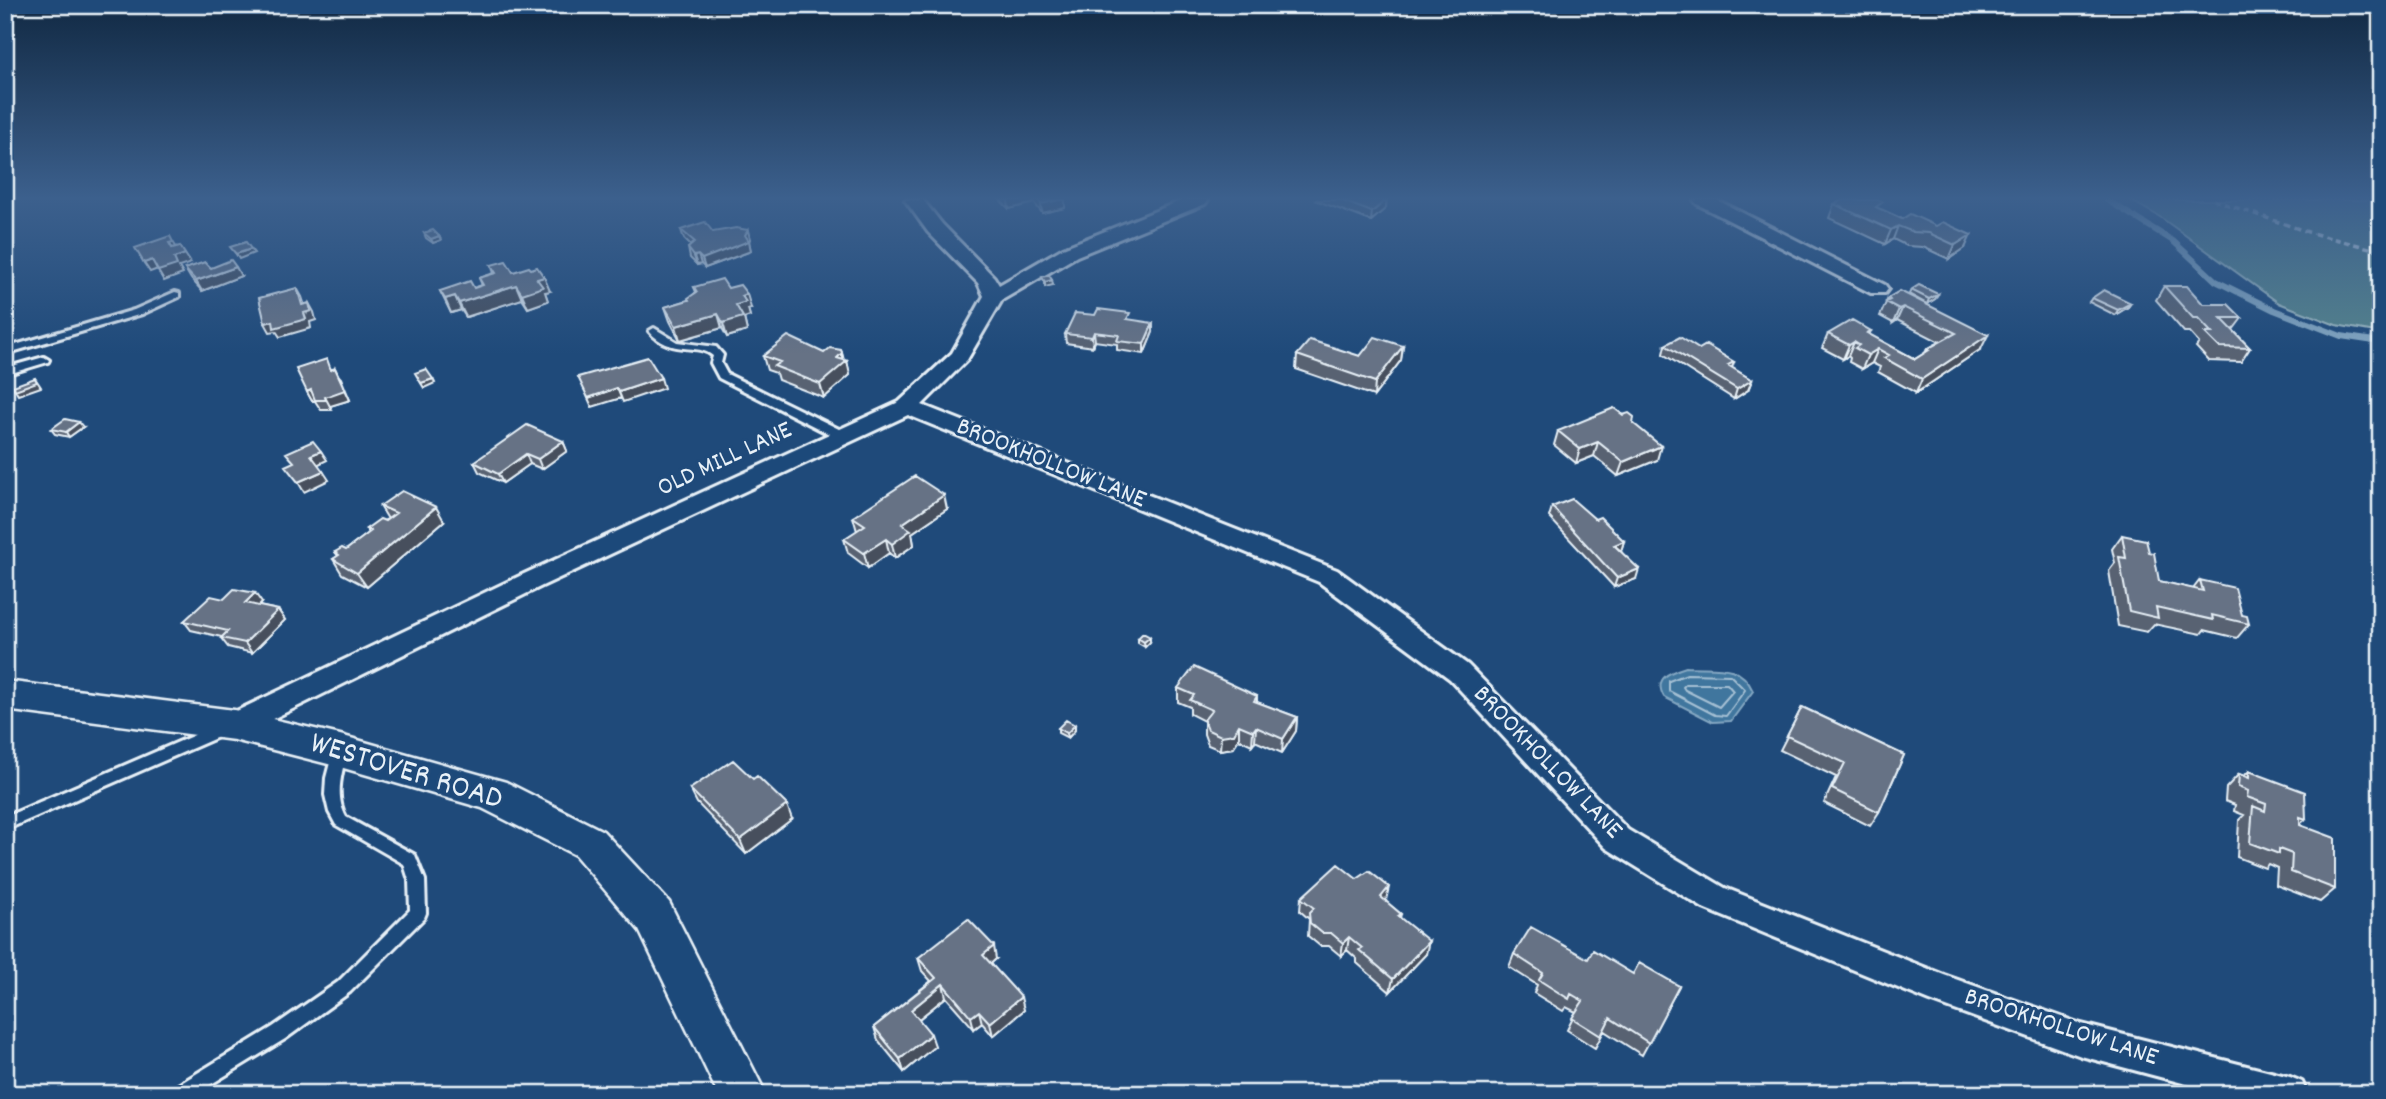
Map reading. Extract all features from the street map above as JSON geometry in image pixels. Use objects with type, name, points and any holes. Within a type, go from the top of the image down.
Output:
[{"type":"street","points":[[958,251],[987,281],[994,296],[1072,251]]},
{"type":"street","points":[[1804,251],[1878,289]]},
{"type":"street","name":"OLD MILL LANE","points":[[233,725],[533,580],[907,407],[960,356],[994,296]]},
{"type":"street","name":"BROOKHOLLOW LANE","points":[[907,407],[1328,576],[1459,672],[1617,839],[1714,898],[1942,990],[2081,1040],[2290,1094]]},
{"type":"street","name":"WESTOVER ROAD","points":[[5,695],[233,725],[340,751],[492,794],[589,844],[654,916],[743,1094]]},
{"type":"lane","points":[[5,351],[138,312],[175,295]]},
{"type":"lane","points":[[654,331],[669,343],[682,347],[712,349],[718,355],[716,362],[723,376],[843,436]]},
{"type":"lane","points":[[5,372],[44,360]]},
{"type":"lane","points":[[5,824],[233,725]]},
{"type":"lane","points":[[179,1094],[279,1033],[344,988],[418,913],[417,880],[410,860],[341,821],[335,813],[330,798],[340,751]]},
{"type":"green space","points":[[2207,251],[2381,251],[2381,333],[2336,325],[2279,303]]},
{"type":"water","points":[[1686,667],[1725,668],[1741,675],[1753,691],[1731,721],[1713,722],[1664,697],[1661,690],[1662,680]]},
{"type":"building","points":[[137,251],[183,251],[185,254],[174,258],[177,265],[158,271],[152,260],[144,263]]},
{"type":"building","points":[[690,251],[722,251],[702,259],[698,255],[694,256]]},
{"type":"building","points":[[231,260],[236,267],[196,281],[185,269],[205,262],[211,268]]},
{"type":"building","points":[[506,261],[513,272],[537,267],[544,277],[537,279],[543,287],[522,294],[516,285],[459,303],[455,296],[445,299],[440,291],[470,281],[474,288],[483,285],[479,278],[496,273],[491,265]]},
{"type":"building","points":[[1049,275],[1052,280],[1045,282],[1042,277]]},
{"type":"building","points":[[722,279],[728,288],[740,285],[747,294],[742,296],[746,302],[736,305],[743,317],[723,323],[718,314],[676,326],[665,307],[689,300],[688,298],[697,292],[694,287]]},
{"type":"building","points":[[1919,285],[1938,294],[1929,299],[1911,290]]},
{"type":"building","points":[[2164,286],[2187,286],[2203,304],[2228,304],[2242,318],[2221,318],[2250,348],[2219,347],[2205,333],[2212,333],[2198,318],[2193,318]]},
{"type":"building","points":[[297,288],[302,305],[309,303],[311,311],[304,313],[306,319],[274,328],[273,321],[265,323],[259,298]]},
{"type":"building","points":[[2104,290],[2131,303],[2118,310],[2092,298]]},
{"type":"building","points":[[1900,291],[1988,335],[1922,379],[1884,358],[1889,355],[1878,349],[1868,355],[1855,348],[1859,345],[1854,342],[1849,345],[1828,334],[1852,320],[1871,331],[1867,333],[1915,359],[1956,333],[1903,307],[1899,309],[1886,302]]},
{"type":"building","points":[[1098,309],[1130,313],[1127,319],[1153,323],[1144,344],[1117,341],[1119,335],[1094,332],[1092,337],[1065,334],[1075,313],[1095,315]]},
{"type":"building","points":[[788,336],[824,353],[830,348],[841,350],[842,353],[837,358],[847,361],[820,384],[774,366],[780,362],[763,356]]},
{"type":"building","points":[[1375,337],[1403,346],[1375,382],[1297,355],[1310,340],[1360,356]]},
{"type":"building","points":[[1680,337],[1699,349],[1706,345],[1734,362],[1728,365],[1752,380],[1737,389],[1665,345]]},
{"type":"building","points":[[648,357],[661,378],[619,392],[617,388],[588,398],[578,377]]},
{"type":"building","points":[[327,359],[331,370],[335,368],[345,390],[325,397],[326,400],[315,400],[311,390],[307,392],[296,369]]},
{"type":"building","points":[[426,369],[433,379],[421,383],[415,373]]},
{"type":"building","points":[[35,378],[37,382],[15,390],[13,386]]},
{"type":"building","points":[[1614,408],[1623,415],[1629,413],[1634,417],[1633,423],[1661,446],[1623,462],[1598,442],[1580,449],[1558,431]]},
{"type":"building","points":[[65,419],[79,422],[66,432],[51,429]]},
{"type":"building","points":[[527,425],[563,441],[538,459],[526,454],[498,474],[474,462]]},
{"type":"building","points":[[313,441],[321,451],[311,455],[323,471],[298,482],[285,466],[294,462],[286,453]]},
{"type":"building","points":[[915,476],[944,495],[902,524],[911,530],[892,544],[886,539],[864,553],[844,539],[865,525],[853,517]]},
{"type":"building","points":[[402,491],[436,507],[357,573],[333,559],[339,555],[335,552],[342,548],[346,550],[371,531],[366,529],[380,519],[385,521],[396,513],[380,506]]},
{"type":"building","points":[[1572,499],[1595,519],[1600,517],[1624,541],[1614,545],[1639,569],[1617,578],[1552,507]]},
{"type":"building","points":[[2122,535],[2146,540],[2149,552],[2154,553],[2159,581],[2203,591],[2200,580],[2235,588],[2242,615],[2247,616],[2249,624],[2212,615],[2213,620],[2156,607],[2158,618],[2129,611],[2119,557],[2126,558]]},
{"type":"building","points":[[234,589],[255,593],[245,603],[278,610],[245,643],[221,638],[228,631],[184,621],[211,596],[224,599]]},
{"type":"building","points":[[1143,633],[1150,637],[1144,642],[1138,638]]},
{"type":"building","points":[[1194,667],[1257,696],[1254,701],[1297,717],[1283,739],[1256,727],[1253,731],[1239,725],[1234,734],[1221,736],[1208,730],[1204,720],[1212,710],[1190,700],[1194,695],[1178,688]]},
{"type":"building","points":[[1802,707],[1904,755],[1879,812],[1832,789],[1845,763],[1787,736]]},
{"type":"building","points":[[1066,720],[1075,725],[1067,733],[1058,728]]},
{"type":"building","points":[[733,760],[753,779],[757,776],[787,805],[740,840],[690,789]]},
{"type":"building","points":[[2249,771],[2305,792],[2306,819],[2300,817],[2300,825],[2335,838],[2335,889],[2291,872],[2292,854],[2279,849],[2279,854],[2250,843],[2253,806],[2265,811],[2266,804],[2247,797],[2248,791],[2238,787],[2239,774],[2249,778]]},
{"type":"building","points":[[1338,864],[1357,879],[1369,871],[1389,887],[1381,897],[1401,914],[1398,916],[1429,941],[1393,979],[1359,950],[1362,948],[1349,937],[1343,943],[1331,933],[1322,933],[1310,923],[1309,913],[1314,908],[1301,898]]},
{"type":"building","points":[[968,919],[994,946],[983,955],[1021,997],[990,1023],[979,1011],[971,1017],[943,984],[911,1010],[931,1034],[900,1059],[874,1027],[936,978],[918,958]]},
{"type":"building","points":[[1531,927],[1588,959],[1593,950],[1633,974],[1639,963],[1679,986],[1649,1043],[1610,1018],[1601,1036],[1572,1018],[1583,1001],[1571,994],[1569,999],[1539,980],[1543,973],[1514,954]]},
{"type":"waterway","points":[[2184,251],[2216,281],[2274,310],[2341,336],[2381,342]]}]
